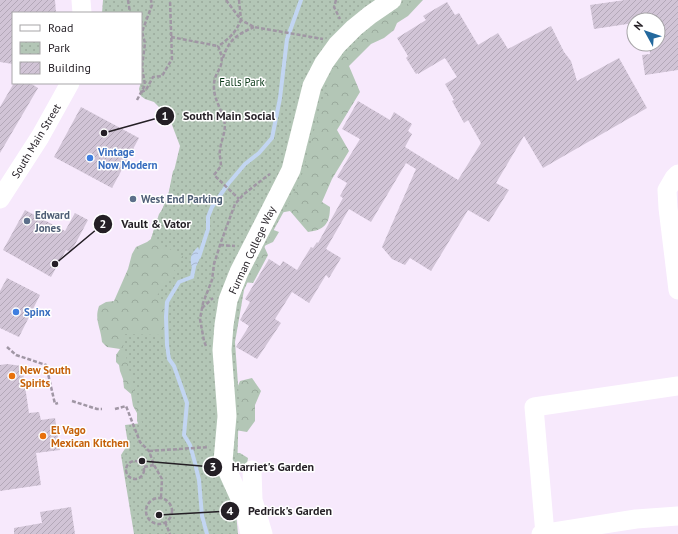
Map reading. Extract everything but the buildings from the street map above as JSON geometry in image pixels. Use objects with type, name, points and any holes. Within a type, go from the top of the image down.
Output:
[{"type":"street","points":[[81,0],[82,12]]},
{"type":"street","name":"Furman College Way","points":[[263,534],[247,501],[223,461],[227,416],[222,350],[228,300],[239,272],[291,170],[312,86],[324,63],[337,45],[354,28],[392,0]]},
{"type":"street","name":"South Main Street","points":[[0,199],[40,138],[69,84]]},
{"type":"street","points":[[678,174],[667,190],[678,290]]},
{"type":"street","points":[[545,534],[534,407],[678,386]]},
{"type":"street","points":[[247,501],[252,470]]},
{"type":"street","name":"Furman College Way","points":[[247,501],[246,515],[250,534]]},
{"type":"street","points":[[541,534],[636,519],[678,516]]},
{"type":"path","points":[[128,0],[130,12]]},
{"type":"path","points":[[142,30],[152,5],[151,0]]},
{"type":"path","points":[[141,92],[146,90],[153,77],[162,76],[172,59],[170,0]]},
{"type":"path","points":[[226,0],[241,20],[255,27],[328,40]]},
{"type":"path","points":[[171,37],[218,46],[232,35],[241,20],[239,0]]},
{"type":"path","points":[[336,0],[334,8],[340,20]]},
{"type":"path","points":[[222,58],[229,43],[236,35],[255,27]]},
{"type":"path","points":[[137,100],[145,85],[142,59],[145,43],[142,35]]},
{"type":"path","points":[[218,46],[222,58],[222,64],[214,83],[214,88],[217,104],[225,120],[220,151],[221,166],[214,175],[239,199]]},
{"type":"path","points":[[214,264],[220,242],[235,204],[267,176],[273,174]]},
{"type":"path","points":[[7,347],[16,355],[46,365],[55,404],[58,403]]},
{"type":"path","points":[[72,401],[97,409],[102,409]]},
{"type":"path","points":[[114,409],[126,406],[140,442],[149,451],[154,465],[162,479],[161,497]]},
{"type":"path","points":[[149,451],[207,447]]},
{"type":"path","points":[[144,466],[143,475],[137,479],[129,477],[127,474],[127,466],[134,461],[138,461],[144,466],[154,465]]},
{"type":"path","points":[[161,497],[170,503],[172,514],[170,519],[165,522],[154,524],[146,516],[145,511],[148,502],[152,499],[161,497]]},
{"type":"path","points":[[165,522],[170,534]]},
{"type":"green space","name":"Falls Park","points":[[103,0],[415,0],[391,12],[363,36],[332,68],[300,182],[259,257],[244,290],[235,342],[239,399],[236,513],[238,534],[134,534],[121,455],[128,444],[125,425],[142,423],[123,344],[125,334],[164,335],[165,306],[156,297],[184,257],[151,239],[156,223],[168,196],[180,146],[169,117],[154,102],[141,96],[139,89],[140,84],[142,84],[142,12],[102,12]]},
{"type":"green space","name":"Falls Park","points":[[339,0],[423,0],[408,16],[397,23],[394,30],[384,38],[371,44],[349,66],[360,92],[337,130],[349,151],[332,179],[322,202],[330,207],[329,218],[325,225],[318,230],[308,232],[290,211],[274,214],[271,229],[279,232],[273,242],[264,246],[268,255],[253,283],[221,280],[237,388],[240,381],[252,378],[261,391],[255,405],[255,421],[247,432],[235,430],[234,453],[240,453],[248,458],[246,469],[215,481],[141,430],[137,421],[137,413],[133,406],[131,394],[124,388],[119,365],[116,362],[116,355],[120,349],[107,347],[102,342],[97,320],[99,306],[106,302],[114,301],[136,247],[151,239],[159,214],[168,196],[173,171]]},
{"type":"water","points":[[198,247],[200,254],[199,259],[193,271],[191,258],[193,252]]},
{"type":"waterway","points":[[199,257],[208,229],[208,217],[212,207],[228,184],[245,164],[259,153],[272,138],[280,98],[287,39],[301,0]]},
{"type":"waterway","points":[[194,267],[192,277],[179,282],[167,302],[167,345],[169,359],[174,366],[187,403],[184,435],[190,445],[199,480],[202,516],[207,534]]},
{"type":"place","name":"South Main Social","points":[[104,133]]},
{"type":"place","name":"Vintage Now Modern","points":[[90,158]]},
{"type":"place","name":"West End Parking","points":[[133,199]]},
{"type":"place","name":"Edward Jones","points":[[27,221]]},
{"type":"place","name":"Vault & Vator","points":[[55,264]]},
{"type":"place","name":"Spinx","points":[[16,312]]},
{"type":"place","name":"New South Spirits","points":[[12,376]]},
{"type":"place","name":"El Vago Mexican Kitchen","points":[[43,436]]},
{"type":"place","name":"Harriet's Garden","points":[[142,461]]},
{"type":"place","name":"Pedrick's Garden","points":[[159,515]]}]
